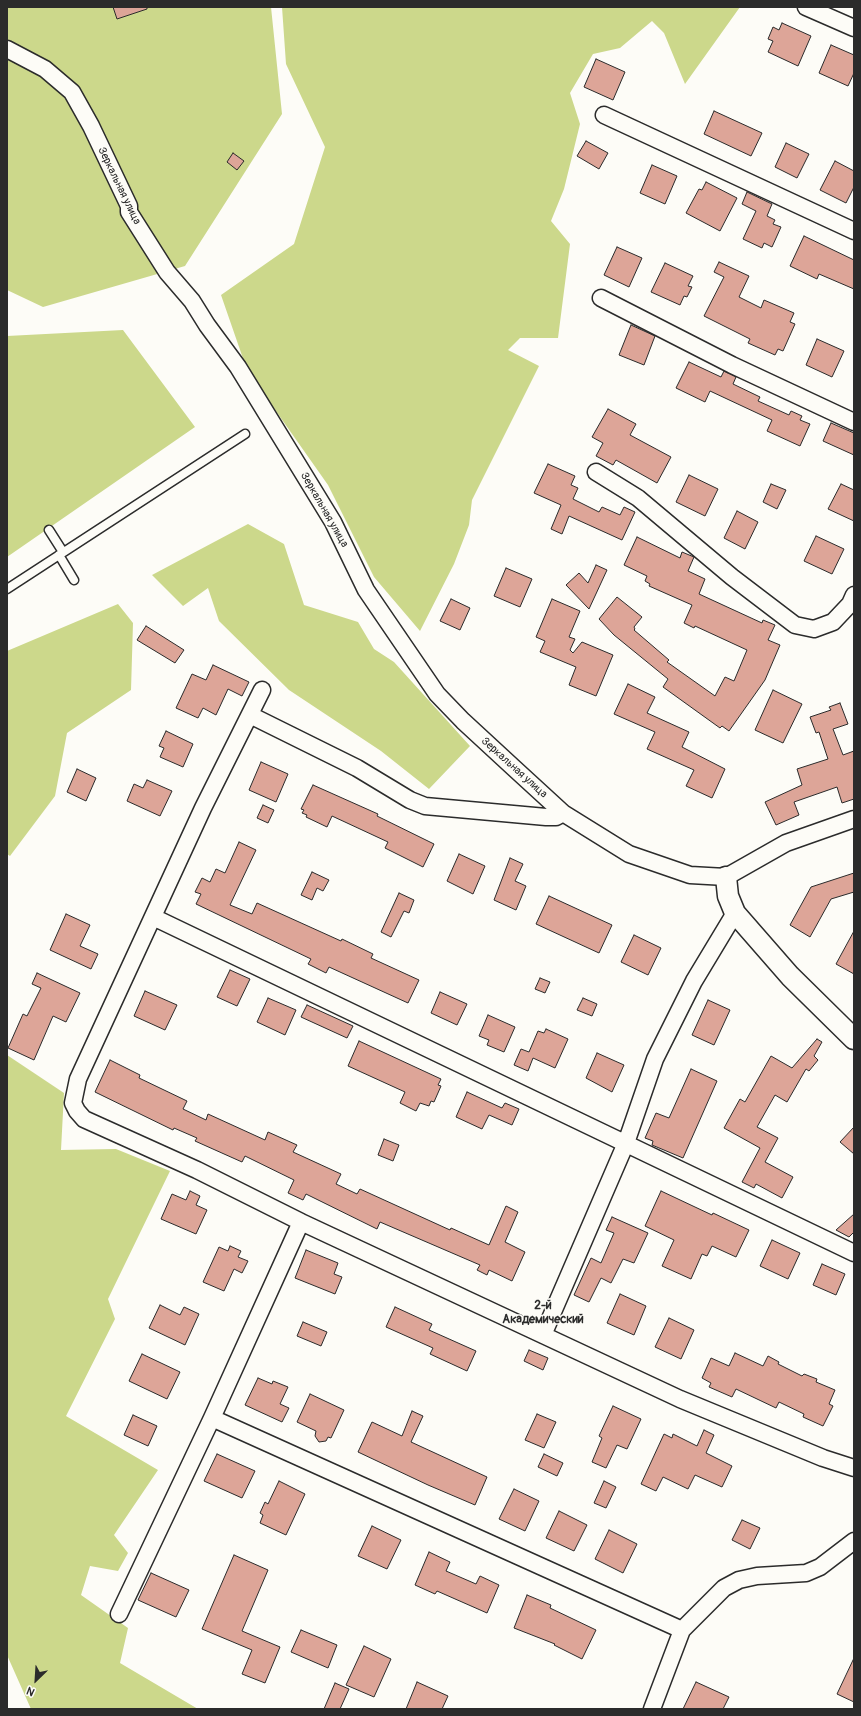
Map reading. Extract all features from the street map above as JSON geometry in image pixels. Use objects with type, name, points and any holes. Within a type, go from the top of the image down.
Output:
[{"type":"street","points":[[806,7],[854,28]]},
{"type":"street","name":"Зеркальная улица","points":[[7,49],[45,69],[72,92],[91,126],[129,206],[129,212],[167,272],[192,301],[207,325],[238,367],[333,522],[366,590],[437,694],[463,721],[563,813],[629,854],[657,865],[690,875],[726,877]]},
{"type":"street","points":[[604,115],[854,231]]},
{"type":"street","points":[[601,298],[732,365],[854,422]]},
{"type":"street","points":[[596,472],[638,498],[732,577],[795,625],[814,629],[833,622],[850,604],[854,595]]},
{"type":"street","points":[[262,690],[203,808],[78,1079],[73,1103],[84,1119],[197,1170],[301,1222],[680,1399],[823,1458],[854,1468]]},
{"type":"street","points":[[250,715],[357,768],[410,800],[425,806],[546,817],[556,817],[563,813]]},
{"type":"street","points":[[854,819],[786,843],[726,877],[728,896],[735,914],[790,976],[854,1039]]},
{"type":"street","points":[[543,1335],[626,1143],[656,1059],[694,981],[735,914]]},
{"type":"street","points":[[153,917],[854,1253]]},
{"type":"street","points":[[119,1614],[212,1418],[301,1222]]},
{"type":"street","points":[[212,1418],[682,1630]]},
{"type":"street","points":[[652,1709],[682,1630],[724,1588],[739,1580],[758,1576],[806,1573],[820,1567],[854,1541]]},
{"type":"lane","points":[[7,589],[245,434]]},
{"type":"lane","points":[[49,530],[74,580]]},
{"type":"green space","points":[[7,7],[271,7],[282,114],[185,266],[43,307],[7,290]]},
{"type":"green space","points":[[282,7],[740,7],[685,84],[664,33],[652,21],[620,48],[593,54],[570,93],[580,124],[564,189],[551,221],[570,244],[558,338],[520,338],[508,350],[539,366],[472,500],[469,525],[454,564],[420,631],[374,577],[328,485],[247,370],[221,295],[294,244],[325,147],[286,64]]},
{"type":"green space","points":[[123,330],[195,427],[7,557],[7,336]]},
{"type":"green space","points":[[248,524],[284,544],[304,605],[358,622],[374,649],[394,662],[470,746],[429,789],[381,751],[289,690],[219,621],[208,588],[183,606],[152,575]]},
{"type":"green space","points":[[118,604],[133,623],[131,690],[67,733],[55,796],[10,856],[7,854],[7,651]]},
{"type":"green space","points":[[7,1055],[64,1093],[61,1150],[116,1149],[170,1171],[108,1299],[115,1319],[66,1416],[158,1470],[114,1535],[128,1553],[118,1571],[90,1566],[81,1595],[128,1628],[120,1663],[198,1709],[31,1709],[7,1655]]},
{"type":"building","points":[[113,7],[147,7],[147,9],[117,19]]},
{"type":"building","points":[[782,23],[811,36],[798,66],[768,52],[773,41],[768,39],[773,27],[779,30]]},
{"type":"building","points":[[831,45],[854,55],[854,73],[848,86],[819,73]]},
{"type":"building","points":[[596,59],[625,72],[613,100],[584,87]]},
{"type":"building","points":[[714,111],[762,133],[751,156],[704,134]]},
{"type":"building","points":[[586,141],[608,153],[599,169],[577,156]]},
{"type":"building","points":[[786,143],[809,154],[797,178],[775,167]]},
{"type":"building","points":[[233,153],[244,161],[237,170],[227,162]]},
{"type":"building","points":[[835,161],[854,171],[854,187],[846,203],[820,190]]},
{"type":"building","points":[[652,165],[677,176],[665,204],[640,193]]},
{"type":"building","points":[[706,182],[737,198],[720,231],[686,213],[699,189],[702,190]]},
{"type":"building","points":[[747,192],[772,204],[767,216],[775,220],[773,224],[781,227],[772,247],[764,243],[762,248],[743,239],[756,211],[742,204]]},
{"type":"building","points":[[804,236],[854,260],[854,289],[819,274],[817,279],[790,266]]},
{"type":"building","points":[[617,247],[642,258],[629,287],[604,275]]},
{"type":"building","points":[[719,262],[749,276],[739,297],[761,308],[764,300],[794,313],[790,322],[795,324],[783,351],[778,349],[775,355],[748,343],[750,339],[704,316],[724,277],[714,272]]},
{"type":"building","points":[[665,263],[693,276],[688,286],[692,287],[687,297],[684,296],[680,305],[651,292]]},
{"type":"building","points":[[631,325],[655,336],[644,365],[619,355]]},
{"type":"building","points":[[817,339],[844,351],[832,377],[806,365]]},
{"type":"building","points":[[689,362],[721,377],[724,371],[736,377],[733,384],[760,397],[758,401],[789,415],[791,411],[802,416],[800,420],[810,424],[800,446],[767,431],[772,420],[710,391],[705,402],[676,388]]},
{"type":"building","points":[[608,409],[636,424],[630,435],[671,457],[657,483],[616,460],[613,465],[596,456],[603,443],[592,437]]},
{"type":"building","points":[[831,423],[854,433],[854,455],[823,441]]},
{"type":"building","points":[[548,464],[575,476],[571,485],[578,488],[573,499],[599,512],[602,507],[620,515],[624,507],[635,512],[622,540],[569,516],[562,534],[551,529],[561,505],[534,493]]},
{"type":"building","points":[[689,475],[718,489],[705,516],[676,502]]},
{"type":"building","points":[[771,484],[786,490],[777,509],[763,502]]},
{"type":"building","points":[[841,484],[854,490],[854,521],[828,509]]},
{"type":"building","points":[[737,511],[758,522],[745,549],[724,538]]},
{"type":"building","points":[[816,536],[844,549],[832,574],[804,561]]},
{"type":"building","points":[[637,537],[680,558],[682,552],[694,557],[688,571],[705,579],[699,594],[762,623],[763,620],[775,625],[768,640],[780,645],[765,680],[729,731],[722,726],[720,728],[663,687],[668,679],[614,635],[599,619],[617,597],[642,617],[634,627],[634,630],[669,660],[667,662],[715,696],[725,677],[734,681],[747,650],[695,626],[694,628],[684,623],[692,605],[649,586],[650,584],[645,581],[647,576],[624,565]]},
{"type":"building","points":[[596,565],[607,570],[589,609],[566,585],[579,573],[588,583]]},
{"type":"building","points":[[506,568],[532,579],[520,607],[494,596]]},
{"type":"building","points":[[451,599],[470,608],[460,630],[440,621]]},
{"type":"building","points":[[552,599],[580,611],[569,637],[575,639],[570,650],[573,653],[582,642],[613,655],[596,696],[569,685],[576,667],[540,652],[545,641],[536,637]]},
{"type":"building","points":[[146,626],[184,650],[175,663],[137,640]]},
{"type":"building","points":[[213,665],[249,682],[242,696],[228,689],[216,715],[203,708],[198,718],[176,708],[192,674],[206,680]]},
{"type":"building","points":[[628,684],[655,697],[647,713],[689,732],[682,747],[725,769],[712,798],[686,786],[694,770],[647,749],[655,732],[614,714]]},
{"type":"building","points":[[773,690],[802,704],[783,743],[755,730]]},
{"type":"building","points":[[840,703],[848,724],[833,729],[843,755],[854,751],[854,799],[842,803],[837,787],[794,802],[799,815],[776,825],[765,802],[802,785],[797,769],[828,759],[819,732],[816,733],[810,717],[831,710],[829,707]]},
{"type":"building","points":[[166,731],[193,744],[183,767],[160,757],[164,748],[159,746]]},
{"type":"building","points":[[261,762],[288,774],[276,802],[249,790]]},
{"type":"building","points":[[77,769],[96,778],[86,801],[67,792]]},
{"type":"building","points":[[147,780],[172,791],[160,816],[127,801],[134,784],[143,788]]},
{"type":"building","points":[[313,785],[378,814],[377,816],[434,844],[423,867],[385,848],[388,842],[332,816],[327,827],[306,817],[307,815],[302,813],[304,810],[301,809]]},
{"type":"building","points":[[263,805],[274,810],[268,823],[257,818]]},
{"type":"building","points":[[239,842],[256,850],[230,905],[252,914],[257,903],[341,941],[342,939],[373,954],[371,958],[419,980],[408,1003],[329,967],[326,973],[308,964],[311,959],[196,904],[201,894],[195,892],[202,878],[210,882],[216,869],[225,873]]},
{"type":"building","points":[[459,854],[485,866],[473,894],[447,881]]},
{"type":"building","points":[[510,858],[523,864],[515,881],[526,886],[516,910],[494,900]]},
{"type":"building","points":[[312,872],[329,880],[323,891],[317,888],[312,900],[301,895]]},
{"type":"building","points":[[854,873],[854,892],[831,899],[810,937],[790,925],[811,887]]},
{"type":"building","points":[[399,893],[414,900],[409,913],[404,911],[391,937],[381,932]]},
{"type":"building","points":[[549,896],[612,925],[599,953],[536,924]]},
{"type":"building","points":[[66,914],[90,925],[80,946],[98,954],[91,969],[50,950]]},
{"type":"building","points":[[854,931],[854,974],[836,964]]},
{"type":"building","points":[[634,935],[661,948],[648,975],[621,962]]},
{"type":"building","points":[[230,970],[250,979],[237,1006],[217,997]]},
{"type":"building","points":[[37,973],[80,993],[66,1022],[53,1016],[34,1060],[8,1048],[23,1014],[27,1016],[41,988],[32,984]]},
{"type":"building","points":[[540,978],[550,982],[545,993],[535,989]]},
{"type":"building","points":[[145,991],[177,1005],[165,1030],[134,1016]]},
{"type":"building","points":[[440,992],[467,1004],[457,1025],[431,1013]]},
{"type":"building","points":[[268,998],[296,1010],[285,1035],[257,1022]]},
{"type":"building","points":[[583,998],[597,1004],[592,1016],[577,1010]]},
{"type":"building","points":[[708,1000],[730,1010],[714,1045],[692,1035]]},
{"type":"building","points":[[307,1005],[353,1026],[347,1038],[301,1017]]},
{"type":"building","points":[[488,1015],[515,1027],[504,1052],[487,1045],[489,1040],[479,1036]]},
{"type":"building","points":[[546,1029],[568,1039],[555,1068],[533,1058],[528,1071],[514,1065],[521,1049],[529,1052],[538,1031],[544,1033]]},
{"type":"building","points":[[817,1039],[822,1042],[814,1056],[818,1060],[809,1071],[806,1069],[787,1102],[775,1095],[757,1127],[778,1138],[765,1162],[793,1177],[782,1198],[756,1184],[754,1188],[742,1182],[760,1148],[724,1128],[740,1099],[745,1102],[771,1056],[792,1068]]},
{"type":"building","points":[[359,1041],[441,1079],[438,1085],[441,1086],[434,1102],[431,1101],[429,1106],[420,1103],[416,1111],[400,1103],[405,1092],[348,1066]]},
{"type":"building","points":[[597,1053],[624,1065],[612,1092],[586,1078]]},
{"type":"building","points":[[110,1060],[140,1075],[139,1078],[187,1101],[183,1109],[206,1120],[208,1114],[265,1140],[268,1132],[297,1145],[293,1152],[341,1174],[336,1184],[357,1194],[360,1189],[450,1230],[451,1228],[489,1245],[506,1206],[518,1212],[505,1242],[525,1252],[512,1281],[489,1270],[487,1275],[477,1270],[480,1265],[380,1222],[377,1229],[306,1194],[303,1200],[288,1193],[294,1180],[245,1156],[242,1162],[195,1141],[197,1138],[174,1128],[173,1130],[95,1092]]},
{"type":"building","points":[[691,1069],[717,1081],[683,1158],[652,1145],[653,1141],[645,1138],[656,1113],[669,1118]]},
{"type":"building","points":[[467,1092],[502,1108],[505,1103],[519,1109],[512,1125],[489,1115],[482,1129],[456,1117]]},
{"type":"building","points":[[854,1127],[854,1154],[840,1142]]},
{"type":"building","points":[[384,1139],[399,1145],[393,1161],[378,1155]]},
{"type":"building","points":[[190,1191],[200,1196],[196,1205],[207,1210],[196,1234],[161,1219],[172,1194],[186,1200]]},
{"type":"building","points":[[661,1191],[712,1215],[713,1213],[749,1230],[736,1257],[712,1246],[707,1256],[702,1254],[691,1279],[662,1266],[674,1240],[645,1226]]},
{"type":"building","points":[[854,1214],[854,1232],[849,1237],[836,1230]]},
{"type":"building","points":[[612,1217],[648,1233],[634,1263],[623,1259],[611,1283],[601,1278],[589,1302],[574,1295],[591,1258],[601,1263],[614,1233],[606,1230]]},
{"type":"building","points":[[772,1240],[800,1253],[788,1279],[760,1266]]},
{"type":"building","points":[[230,1246],[241,1251],[238,1257],[248,1261],[242,1273],[234,1269],[224,1291],[203,1282],[219,1247],[228,1251]]},
{"type":"building","points":[[306,1250],[338,1263],[334,1274],[342,1277],[335,1294],[295,1278]]},
{"type":"building","points":[[822,1264],[845,1274],[836,1295],[813,1285]]},
{"type":"building","points":[[620,1294],[646,1306],[634,1335],[607,1323]]},
{"type":"building","points":[[160,1305],[180,1315],[184,1307],[199,1314],[185,1345],[149,1328]]},
{"type":"building","points":[[395,1307],[432,1324],[429,1330],[476,1351],[467,1371],[430,1354],[433,1348],[386,1327]]},
{"type":"building","points":[[669,1318],[694,1330],[681,1359],[655,1347]]},
{"type":"building","points":[[303,1322],[327,1332],[321,1346],[297,1336]]},
{"type":"building","points":[[529,1350],[548,1358],[543,1370],[524,1361]]},
{"type":"building","points":[[735,1353],[763,1366],[768,1356],[779,1362],[778,1364],[802,1376],[804,1374],[817,1379],[816,1382],[835,1390],[829,1404],[833,1406],[823,1426],[803,1417],[804,1414],[779,1402],[776,1408],[736,1389],[732,1397],[709,1387],[711,1383],[702,1378],[711,1358],[729,1366]]},
{"type":"building","points":[[142,1354],[180,1372],[167,1399],[129,1381]]},
{"type":"building","points":[[258,1378],[272,1384],[273,1381],[288,1387],[280,1404],[289,1408],[282,1422],[245,1405]]},
{"type":"building","points":[[310,1394],[344,1410],[331,1438],[328,1437],[326,1441],[319,1442],[315,1436],[316,1431],[297,1422]]},
{"type":"building","points":[[613,1406],[641,1419],[627,1449],[617,1445],[606,1468],[592,1462],[602,1438],[599,1436]]},
{"type":"building","points":[[412,1411],[423,1416],[411,1442],[487,1477],[475,1505],[358,1452],[372,1422],[402,1436]]},
{"type":"building","points":[[537,1414],[556,1422],[544,1448],[525,1440]]},
{"type":"building","points":[[133,1415],[157,1426],[148,1446],[124,1435]]},
{"type":"building","points":[[704,1430],[714,1435],[706,1453],[732,1466],[722,1487],[695,1475],[688,1489],[663,1477],[656,1491],[641,1484],[664,1434],[672,1438],[673,1434],[697,1446]]},
{"type":"building","points":[[217,1454],[255,1471],[242,1498],[204,1481]]},
{"type":"building","points":[[544,1454],[563,1463],[557,1476],[538,1467]]},
{"type":"building","points":[[279,1481],[305,1494],[286,1535],[260,1523],[263,1515],[260,1513],[265,1502],[268,1504]]},
{"type":"building","points":[[604,1481],[616,1487],[606,1508],[594,1503]]},
{"type":"building","points":[[514,1489],[539,1501],[525,1531],[499,1519]]},
{"type":"building","points":[[559,1511],[587,1525],[574,1551],[546,1538]]},
{"type":"building","points":[[742,1520],[760,1528],[750,1549],[732,1540]]},
{"type":"building","points":[[372,1526],[401,1540],[387,1569],[358,1556]]},
{"type":"building","points":[[609,1530],[637,1544],[623,1573],[595,1559]]},
{"type":"building","points":[[429,1552],[450,1562],[446,1571],[476,1584],[480,1576],[499,1585],[487,1613],[437,1591],[435,1594],[415,1585]]},
{"type":"building","points":[[234,1555],[268,1570],[242,1631],[280,1647],[265,1683],[242,1674],[252,1650],[202,1629]]},
{"type":"building","points":[[151,1573],[189,1590],[176,1617],[138,1600]]},
{"type":"building","points":[[527,1595],[551,1605],[550,1608],[596,1630],[582,1659],[554,1645],[555,1644],[514,1628]]},
{"type":"building","points":[[301,1630],[337,1645],[328,1668],[291,1652]]},
{"type":"building","points":[[364,1646],[391,1659],[374,1697],[346,1685]]},
{"type":"building","points":[[854,1658],[854,1702],[837,1694]]},
{"type":"building","points":[[417,1682],[448,1696],[442,1709],[406,1709]]},
{"type":"building","points":[[696,1682],[729,1697],[723,1709],[683,1709]]},
{"type":"building","points":[[335,1683],[349,1689],[340,1709],[324,1709]]},
{"type":"district","name":"2-й Академический","points":[[543,1313]]}]
